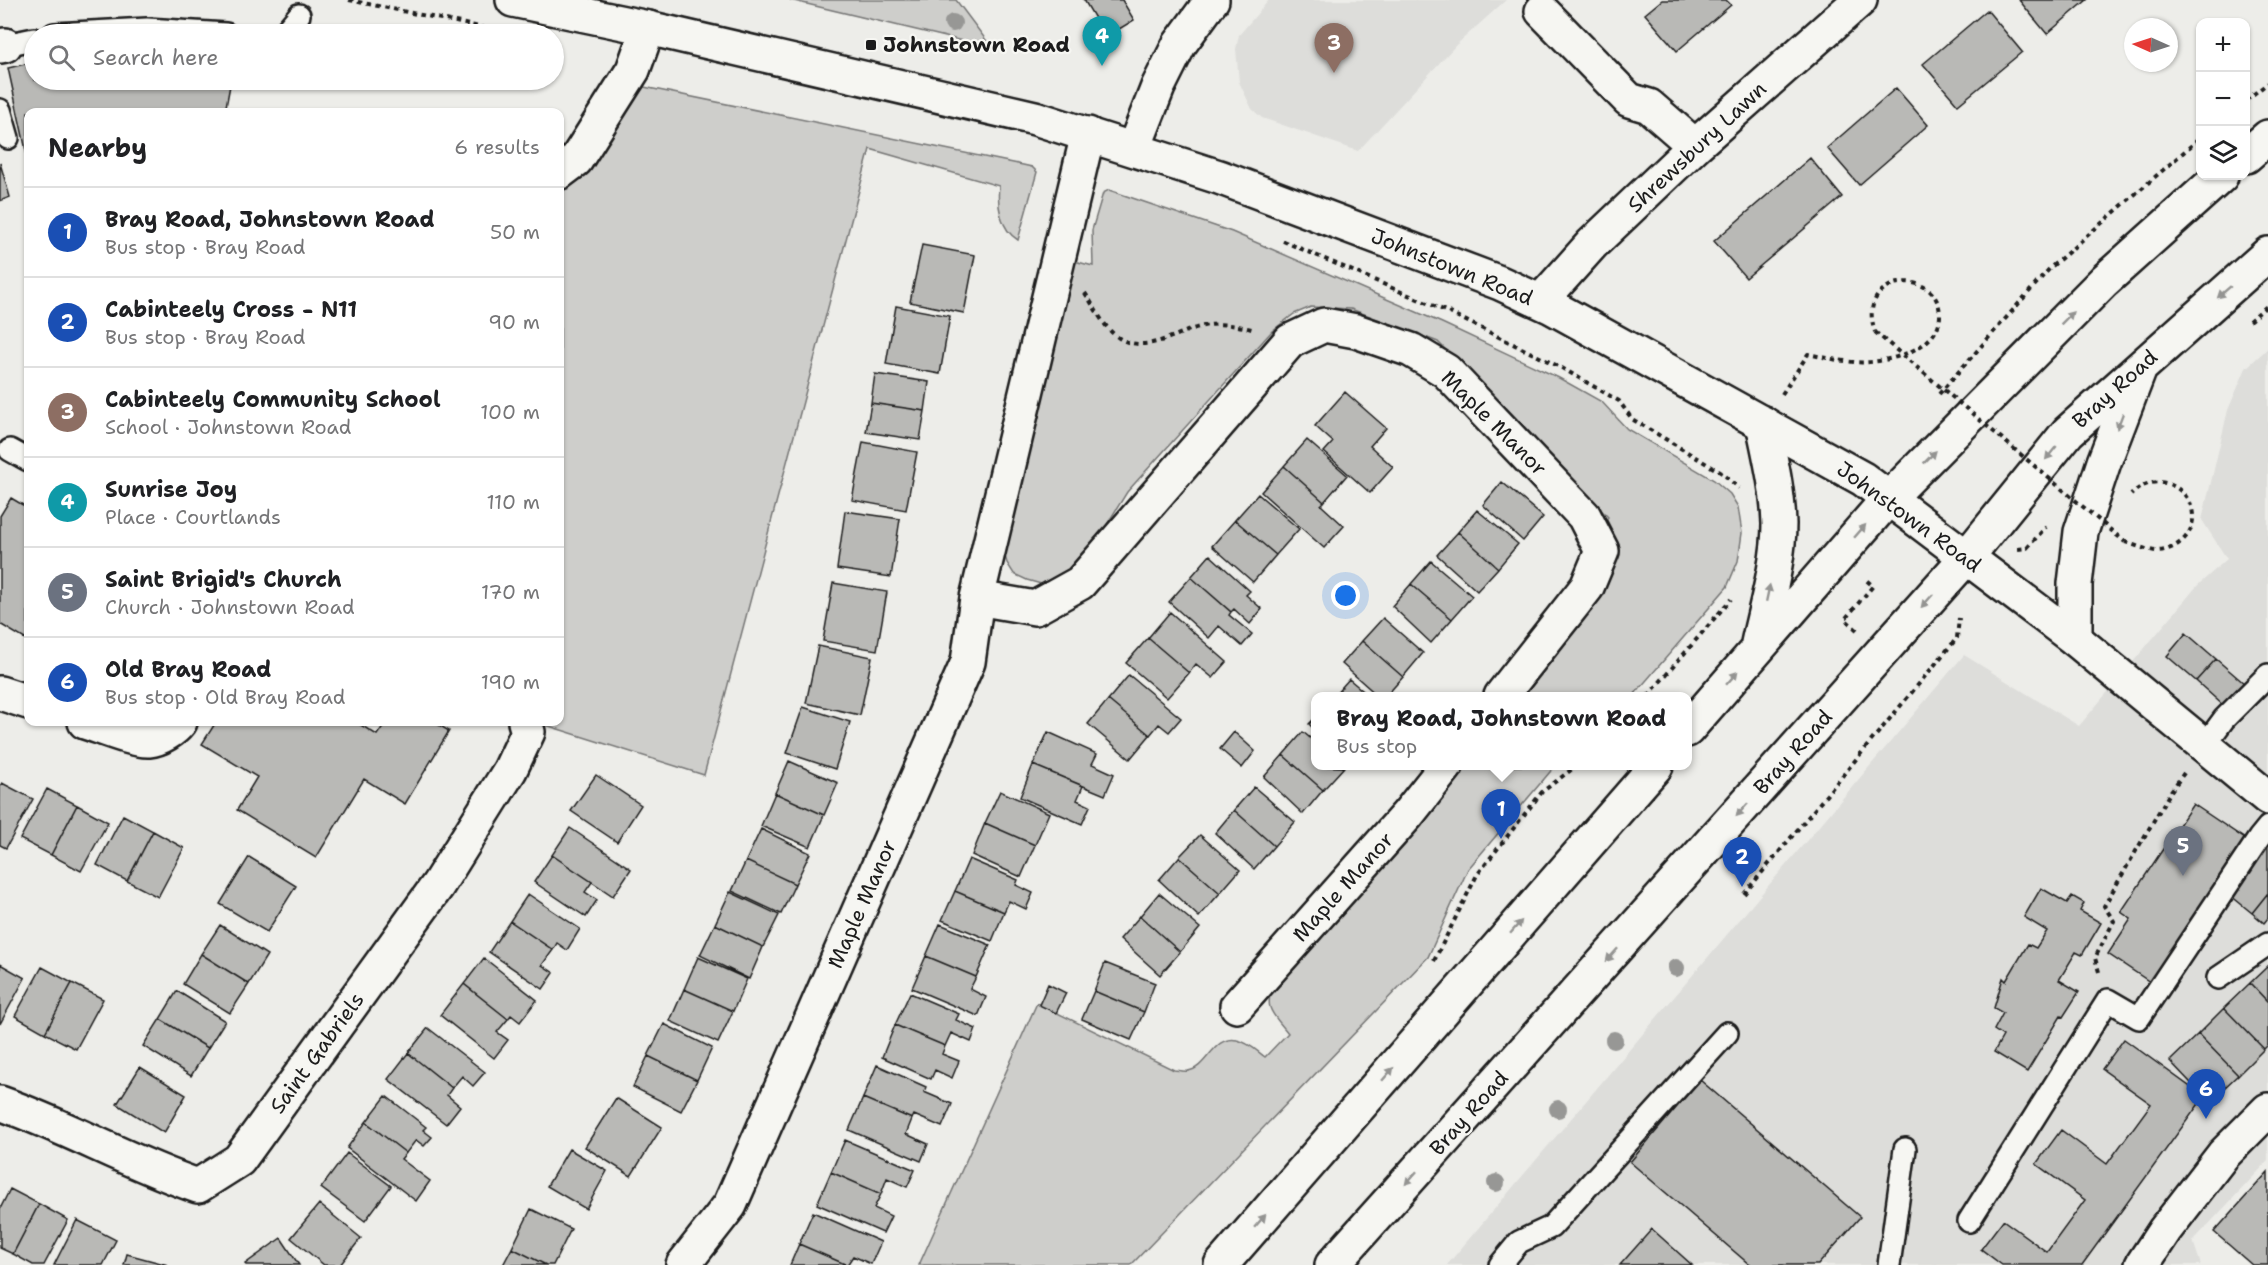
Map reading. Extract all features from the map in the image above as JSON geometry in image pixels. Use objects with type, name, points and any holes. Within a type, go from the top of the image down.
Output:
[{"type":"main road","name":"Johnstown Road","points":[[513,0],[648,28],[1035,118],[1219,177],[1489,279],[1541,302],[1863,479],[2074,639],[2268,798]]},
{"type":"main road","points":[[1134,148],[1158,87],[1179,45],[1212,0]]},
{"type":"main road","name":"Shrewsbury Lawn","points":[[1541,302],[1592,244],[1695,146],[1860,0]]},
{"type":"main road","points":[[1542,11],[1629,100],[1649,106],[1695,146]]},
{"type":"main road","points":[[564,169],[576,160],[633,70],[648,28]]},
{"type":"main road","name":"Maple Manor","points":[[683,1265],[730,1205],[968,662],[977,598],[1088,134]]},
{"type":"main road","points":[[2250,153],[2268,137]]},
{"type":"main road","points":[[1692,724],[1888,498],[2104,281],[2218,180]]},
{"type":"main road","name":"Bray Road","points":[[1332,1265],[1966,558],[2068,432],[2268,254]]},
{"type":"main road","name":"Maple Manor","points":[[977,598],[1035,608],[1080,583],[1290,341],[1324,325],[1356,332],[1412,350],[1446,371],[1584,516],[1602,551],[1587,587],[1504,692]]},
{"type":"main road","points":[[2074,639],[2075,584],[2081,532],[2140,366]]},
{"type":"main road","points":[[1756,650],[1777,552],[1779,525],[1774,474],[1763,423]]},
{"type":"main road","points":[[0,693],[24,701]]},
{"type":"main road","points":[[98,726],[149,740],[175,730],[178,726]]},
{"type":"main road","name":"Saint Gabriels","points":[[0,1103],[40,1117],[162,1174],[198,1186],[239,1160],[438,885],[510,771],[528,732],[526,726]]},
{"type":"main road","name":"Maple Manor","points":[[1237,1006],[1408,814],[1442,770]]},
{"type":"main road","points":[[1221,1265],[1652,770]]},
{"type":"main road","points":[[2142,1265],[2165,1230],[2223,1155],[2268,1110]]},
{"type":"lane","points":[[292,24],[299,15]]},
{"type":"lane","points":[[0,110],[8,138]]},
{"type":"lane","points":[[10,450],[24,458]]},
{"type":"lane","points":[[2204,746],[2224,719],[2268,675]]},
{"type":"lane","points":[[1970,1221],[2108,1000],[2139,1018],[2268,827]]},
{"type":"lane","points":[[2218,978],[2268,944]]},
{"type":"lane","points":[[1500,1265],[1519,1242],[1551,1227],[1727,1033]]},
{"type":"lane","points":[[1889,1265],[1905,1149]]},
{"type":"path","points":[[349,0],[465,24]]},
{"type":"path","points":[[2250,97],[2268,83]]},
{"type":"path","points":[[1280,240],[1448,312],[1560,367],[1620,401],[1632,419],[1722,473],[1743,492]]},
{"type":"path","points":[[1763,423],[1808,354],[1855,363],[1888,360],[1898,356],[1906,352],[1915,349],[1925,344],[1933,337],[1940,318],[1937,303],[1933,295],[1918,284],[1898,282],[1880,292],[1871,310],[1871,321],[1875,332],[1901,354],[1910,362],[2125,542],[2159,551],[2178,544],[2189,531],[2192,509],[2186,495],[2173,485],[2165,482],[2147,483],[2131,494],[2126,503]]},
{"type":"path","points":[[1085,285],[1085,293],[1106,324],[1119,338],[1138,344],[1166,340],[1209,325],[1246,327],[1290,341]]},
{"type":"path","points":[[2106,532],[2113,522]]},
{"type":"path","points":[[1860,632],[1845,619],[1873,586],[1864,579]]},
{"type":"path","points":[[1651,692],[1732,597]]},
{"type":"path","points":[[1744,894],[1957,638],[1960,615]]},
{"type":"path","points":[[2108,1000],[2095,958],[2114,921],[2104,906],[2171,791],[2204,746]]},
{"type":"path","points":[[1434,961],[1477,875],[1542,792],[1570,770]]},
{"type":"shaded area","points":[[790,0],[956,0],[992,48]]},
{"type":"shaded area","points":[[1269,0],[1506,0],[1456,45],[1358,151],[1262,118],[1252,109],[1239,82],[1236,49],[1239,35]]},
{"type":"shaded area","points":[[644,87],[1023,165],[1032,167],[1037,172],[1018,240],[1007,230],[1001,216],[999,186],[870,149],[704,775],[549,726],[564,726],[564,181],[608,133]]},
{"type":"shaded area","points":[[1109,190],[1232,232],[1442,323],[1559,378],[1602,402],[1627,429],[1714,480],[1730,494],[1738,507],[1742,533],[1738,561],[1727,587],[1636,692],[1521,692],[1602,524],[1608,517],[1438,342],[1351,309],[1311,307],[1294,314],[1272,331],[1127,492],[1077,573],[1055,583],[1041,584],[1014,574],[1004,553],[1074,261],[1093,266],[1092,230],[1103,193]]},
{"type":"shaded area","points":[[2268,348],[2268,1161],[2193,1241],[2201,1265],[1447,1265],[1964,655],[2079,726],[2197,586],[2227,559],[2202,520],[2228,410],[2246,368]]},
{"type":"shaded area","points":[[1464,770],[1552,770],[1468,869],[1428,957],[1131,1265],[919,1265],[1037,1003],[1174,1070],[1195,1069],[1216,1047],[1229,1040],[1245,1043],[1265,1057],[1288,1033],[1269,1005],[1274,983],[1423,823]]},
{"type":"building","points":[[1084,0],[1122,0],[1134,20],[1106,37]]},
{"type":"building","points":[[1662,0],[1726,0],[1731,5],[1677,51],[1645,14]]},
{"type":"building","points":[[2019,0],[2087,0],[2047,34]]},
{"type":"building","points":[[1987,10],[2022,52],[1958,105],[1923,64]]},
{"type":"building","points":[[24,64],[24,90],[229,90],[226,108],[24,108],[24,141],[8,68]]},
{"type":"building","points":[[1896,88],[1928,125],[1859,185],[1827,148]]},
{"type":"building","points":[[1810,158],[1842,197],[1746,278],[1714,241]]},
{"type":"building","points":[[0,163],[10,197],[0,201]]},
{"type":"building","points":[[922,245],[975,255],[964,313],[910,302]]},
{"type":"building","points":[[896,306],[950,316],[940,374],[886,364]]},
{"type":"building","points":[[875,374],[929,382],[925,411],[871,403]]},
{"type":"building","points":[[1345,392],[1386,428],[1370,446],[1393,467],[1370,493],[1324,452],[1333,442],[1315,426]]},
{"type":"building","points":[[871,403],[925,411],[920,440],[866,432]]},
{"type":"building","points":[[1307,440],[1347,475],[1324,502],[1284,466]]},
{"type":"building","points":[[863,442],[917,452],[906,510],[852,500]]},
{"type":"building","points":[[1284,466],[1324,502],[1321,505],[1344,526],[1324,548],[1261,492]]},
{"type":"building","points":[[1502,482],[1543,517],[1523,541],[1483,505]]},
{"type":"building","points":[[1258,494],[1299,529],[1276,555],[1235,520]]},
{"type":"building","points":[[11,498],[24,506],[24,639],[0,624],[0,516]]},
{"type":"building","points":[[1477,510],[1518,544],[1498,568],[1458,532]]},
{"type":"building","points":[[845,511],[900,519],[891,577],[837,569]]},
{"type":"building","points":[[1235,520],[1276,555],[1253,582],[1212,546]]},
{"type":"building","points":[[1458,532],[1498,568],[1477,591],[1437,555]]},
{"type":"building","points":[[1210,555],[1250,591],[1246,595],[1262,609],[1250,624],[1234,609],[1231,612],[1191,577]]},
{"type":"building","points":[[1431,561],[1472,596],[1452,619],[1411,584]]},
{"type":"building","points":[[1191,577],[1231,612],[1229,615],[1252,634],[1242,646],[1219,626],[1209,638],[1169,602]]},
{"type":"building","points":[[833,583],[887,592],[877,650],[823,641]]},
{"type":"building","points":[[1411,584],[1452,619],[1431,643],[1392,606]]},
{"type":"building","points":[[1170,612],[1227,662],[1213,678],[1196,664],[1189,673],[1148,638]]},
{"type":"building","points":[[1383,618],[1423,653],[1403,677],[1362,641]]},
{"type":"building","points":[[2186,633],[2216,659],[2196,681],[2167,656]]},
{"type":"building","points":[[1148,638],[1189,673],[1167,698],[1126,663]]},
{"type":"building","points":[[1362,641],[1403,677],[1390,692],[1374,692],[1342,664]]},
{"type":"building","points":[[818,646],[872,657],[860,715],[806,703]]},
{"type":"building","points":[[2216,659],[2245,684],[2225,707],[2196,681]]},
{"type":"building","points":[[1129,675],[1181,718],[1169,732],[1159,724],[1150,735],[1108,700]]},
{"type":"building","points":[[1349,679],[1364,692],[1338,692]]},
{"type":"building","points":[[1108,700],[1150,735],[1130,759],[1088,724]]},
{"type":"building","points":[[803,707],[850,722],[835,769],[787,753]]},
{"type":"building","points":[[213,726],[362,726],[377,735],[383,726],[441,726],[449,731],[405,804],[364,779],[316,858],[237,810],[257,777],[202,744]]},
{"type":"building","points":[[1048,732],[1097,754],[1092,764],[1114,774],[1105,795],[1033,765]]},
{"type":"building","points":[[1234,732],[1255,751],[1242,768],[1220,749]]},
{"type":"building","points":[[1303,732],[1311,739],[1311,770],[1341,770],[1323,790],[1283,755]]},
{"type":"building","points":[[1283,755],[1323,790],[1303,814],[1264,777]]},
{"type":"building","points":[[789,761],[838,783],[824,815],[775,793]]},
{"type":"building","points":[[1033,765],[1083,786],[1077,800],[1090,806],[1082,824],[1020,797]]},
{"type":"building","points":[[596,775],[641,805],[617,842],[571,811]]},
{"type":"building","points":[[2,783],[33,799],[6,848],[0,845],[0,786]]},
{"type":"building","points":[[1254,787],[1295,822],[1274,846],[1234,810]]},
{"type":"building","points":[[47,789],[77,805],[51,855],[20,839]]},
{"type":"building","points":[[1000,791],[1049,813],[1035,845],[985,823]]},
{"type":"building","points":[[775,793],[824,815],[810,847],[761,826]]},
{"type":"building","points":[[2193,804],[2245,839],[2150,982],[2108,954],[2131,919],[2121,912]]},
{"type":"building","points":[[77,805],[108,822],[81,871],[51,855]]},
{"type":"building","points":[[1234,810],[1274,846],[1254,869],[1215,833]]},
{"type":"building","points":[[123,815],[153,831],[127,881],[97,865]]},
{"type":"building","points":[[985,823],[1035,845],[1021,877],[972,855]]},
{"type":"building","points":[[570,828],[631,869],[613,896],[552,855]]},
{"type":"building","points":[[761,829],[810,853],[795,884],[746,861]]},
{"type":"building","points":[[153,831],[184,848],[158,897],[127,881]]},
{"type":"building","points":[[1200,835],[1240,870],[1220,893],[1179,857]]},
{"type":"building","points":[[2268,843],[2268,893],[2252,913],[2225,891]]},
{"type":"building","points":[[552,855],[592,882],[585,892],[597,900],[586,917],[534,882]]},
{"type":"building","points":[[249,857],[296,886],[267,932],[220,904]]},
{"type":"building","points":[[1179,857],[1220,893],[1199,917],[1159,880]]},
{"type":"building","points":[[969,859],[1018,880],[1016,885],[1033,893],[1026,909],[1009,901],[1004,912],[955,891]]},
{"type":"building","points":[[746,861],[795,884],[781,914],[732,891]]},
{"type":"building","points":[[2041,888],[2067,903],[2072,896],[2084,903],[2080,911],[2101,923],[2082,955],[2076,952],[2059,980],[2079,992],[2063,1017],[2061,1016],[2027,1072],[1994,1052],[2003,1036],[1994,1030],[2003,1013],[1994,1008],[2003,978],[2006,981],[2028,944],[2036,948],[2047,931],[2024,917]]},
{"type":"building","points":[[955,891],[1004,912],[992,941],[942,920]]},
{"type":"building","points":[[730,892],[779,915],[763,947],[715,924]]},
{"type":"building","points":[[1159,893],[1200,928],[1180,952],[1140,916]]},
{"type":"building","points":[[2268,893],[2268,918],[2264,923],[2252,913]]},
{"type":"building","points":[[528,894],[580,929],[567,950],[557,943],[553,950],[510,921]]},
{"type":"building","points":[[1140,916],[1180,952],[1160,975],[1120,939]]},
{"type":"building","points":[[510,921],[553,950],[542,965],[554,973],[543,989],[489,952]]},
{"type":"building","points":[[715,924],[763,947],[749,979],[700,955]]},
{"type":"building","points":[[940,924],[990,945],[976,977],[926,956]]},
{"type":"building","points":[[220,925],[267,955],[249,984],[201,954]]},
{"type":"building","points":[[201,954],[249,984],[230,1013],[183,984]]},
{"type":"building","points":[[926,956],[976,977],[970,989],[986,997],[978,1016],[912,988]]},
{"type":"building","points":[[698,957],[747,979],[733,1011],[684,989]]},
{"type":"building","points":[[484,958],[537,1000],[520,1022],[511,1015],[508,1019],[464,984]]},
{"type":"building","points":[[1105,963],[1155,983],[1144,1012],[1094,991]]},
{"type":"building","points":[[0,964],[25,978],[0,1024]]},
{"type":"building","points":[[2268,966],[2268,1002],[2250,983]]},
{"type":"building","points":[[42,967],[72,983],[45,1033],[15,1016]]},
{"type":"building","points":[[72,983],[103,999],[76,1049],[45,1033]]},
{"type":"building","points":[[2250,983],[2268,1002],[2268,1045],[2264,1049],[2224,1008]]},
{"type":"building","points":[[464,984],[508,1019],[497,1032],[508,1040],[494,1058],[440,1015]]},
{"type":"building","points":[[1048,984],[1066,993],[1056,1013],[1039,1005]]},
{"type":"building","points":[[684,989],[733,1011],[718,1043],[670,1021]]},
{"type":"building","points":[[177,991],[225,1021],[208,1048],[160,1019]]},
{"type":"building","points":[[1094,991],[1144,1012],[1131,1040],[1082,1019]]},
{"type":"building","points":[[910,993],[959,1014],[956,1020],[976,1029],[971,1042],[951,1033],[945,1046],[895,1025]]},
{"type":"building","points":[[2224,1008],[2264,1049],[2238,1075],[2198,1034]]},
{"type":"building","points":[[160,1019],[208,1048],[191,1076],[143,1046]]},
{"type":"building","points":[[664,1024],[712,1048],[697,1080],[648,1056]]},
{"type":"building","points":[[895,1025],[945,1046],[942,1054],[959,1061],[952,1078],[935,1070],[931,1079],[882,1057]]},
{"type":"building","points":[[428,1028],[485,1072],[473,1086],[462,1076],[452,1088],[408,1053]]},
{"type":"building","points":[[2198,1034],[2238,1075],[2209,1102],[2170,1061]]},
{"type":"building","points":[[2124,1039],[2204,1097],[2082,1265],[2002,1265],[1981,1249],[2003,1220],[2047,1252],[2085,1200],[2036,1164],[2061,1130],[2107,1164],[2151,1104],[2102,1069]]},
{"type":"building","points":[[408,1053],[452,1088],[447,1095],[460,1106],[446,1124],[388,1079]]},
{"type":"building","points":[[648,1056],[697,1080],[681,1111],[633,1087]]},
{"type":"building","points":[[877,1065],[926,1087],[924,1092],[952,1104],[942,1127],[914,1115],[912,1119],[863,1098]]},
{"type":"building","points":[[140,1067],[186,1095],[164,1133],[117,1104]]},
{"type":"building","points":[[1700,1080],[1860,1217],[1818,1265],[1750,1265],[1630,1162]]},
{"type":"building","points":[[386,1096],[426,1127],[423,1130],[432,1137],[424,1146],[416,1140],[406,1153],[366,1122]]},
{"type":"building","points":[[616,1098],[662,1127],[631,1176],[585,1147]]},
{"type":"building","points":[[863,1098],[912,1119],[906,1134],[928,1144],[921,1161],[849,1130]]},
{"type":"building","points":[[366,1122],[406,1153],[401,1159],[430,1181],[416,1201],[347,1148]]},
{"type":"building","points":[[845,1140],[915,1170],[907,1187],[887,1178],[881,1194],[831,1172]]},
{"type":"building","points":[[569,1149],[607,1171],[586,1209],[547,1186]]},
{"type":"building","points":[[347,1153],[391,1186],[365,1221],[321,1188]]},
{"type":"building","points":[[831,1172],[881,1194],[874,1208],[891,1216],[883,1233],[817,1204]]},
{"type":"building","points":[[2268,1172],[2268,1265],[2252,1265],[2214,1232]]},
{"type":"building","points":[[10,1189],[39,1204],[13,1254],[0,1248],[0,1209]]},
{"type":"building","points":[[39,1204],[68,1220],[44,1265],[33,1265],[13,1254]]},
{"type":"building","points":[[319,1204],[361,1238],[340,1265],[324,1265],[291,1238]]},
{"type":"building","points":[[531,1209],[571,1229],[553,1265],[546,1265],[512,1248]]},
{"type":"building","points":[[813,1212],[881,1242],[871,1264],[853,1256],[847,1265],[799,1244]]},
{"type":"building","points":[[77,1220],[116,1240],[103,1265],[54,1265]]},
{"type":"building","points":[[1652,1229],[1692,1265],[1620,1265]]},
{"type":"building","points":[[281,1238],[299,1265],[245,1264]]},
{"type":"building","points":[[799,1244],[847,1265],[790,1265]]},
{"type":"building","points":[[512,1248],[546,1265],[503,1265]]},
{"type":"building","points":[[127,1254],[168,1265],[124,1265]]},
{"type":"place","name":"Johnstown Road","points":[[871,45]]},
{"type":"place","name":"Sunrise Joy","points":[[1102,66]]},
{"type":"place","name":"Cabinteely Community School","points":[[1334,73]]},
{"type":"place","name":"Bray Road, Johnstown Road","points":[[1501,839]]},
{"type":"place","name":"Saint Brigid's Church","points":[[2183,876]]},
{"type":"place","name":"Cabinteely Cross - N11","points":[[1742,887]]},
{"type":"place","name":"Old Bray Road","points":[[2206,1119]]}]
